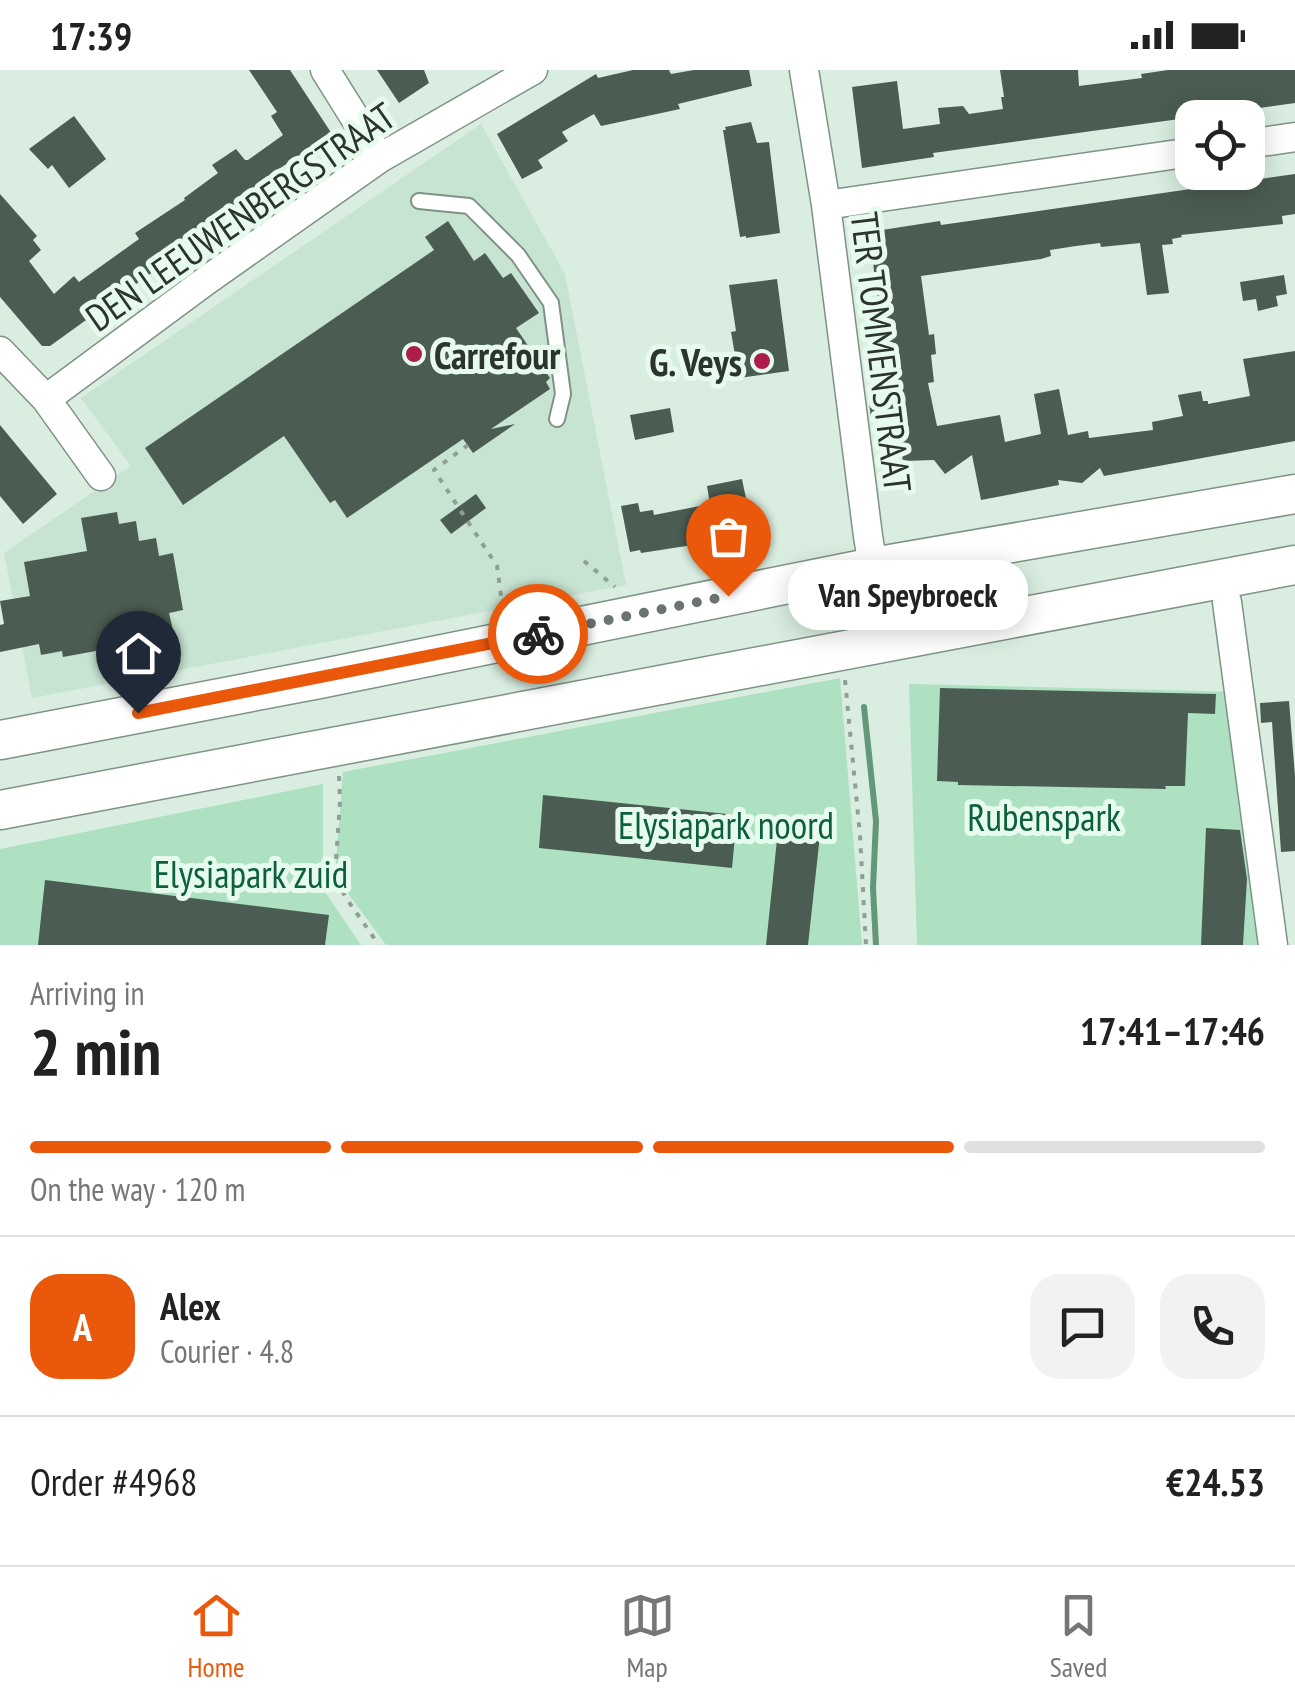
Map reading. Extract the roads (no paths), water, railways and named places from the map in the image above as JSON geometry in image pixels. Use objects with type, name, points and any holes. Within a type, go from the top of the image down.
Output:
[{"type":"main road","points":[[0,740],[873,567],[1295,494]]},
{"type":"main road","points":[[0,810],[336,758],[892,642],[1295,566]]},
{"type":"street","points":[[325,70],[380,158]]},
{"type":"street","name":"DEN LEEUWENBERGSTRAAT","points":[[46,399],[380,158],[533,70]]},
{"type":"street","name":"TER TOMMENSTRAAT","points":[[804,70],[826,205],[873,567],[892,642]]},
{"type":"street","points":[[1265,141],[1295,137]]},
{"type":"street","points":[[826,205],[1175,154]]},
{"type":"street","points":[[0,351],[46,399],[101,476]]},
{"type":"street","points":[[1228,602],[1273,945]]},
{"type":"lane","points":[[419,201],[469,206],[518,254],[551,302],[563,394],[557,419]]},
{"type":"waterway","points":[[864,707],[876,821],[876,945]]},
{"type":"place","name":"Carrefour","points":[[414,354]]},
{"type":"place","name":"G. Veys","points":[[762,361]]},
{"type":"place","name":"Van Speybroeck","points":[[728,596]]},
{"type":"park label","name":"Rubenspark","points":[[1044,816]]},
{"type":"park label","name":"Elysiapark noord","points":[[726,824]]},
{"type":"park label","name":"Elysiapark zuid","points":[[251,873]]}]
